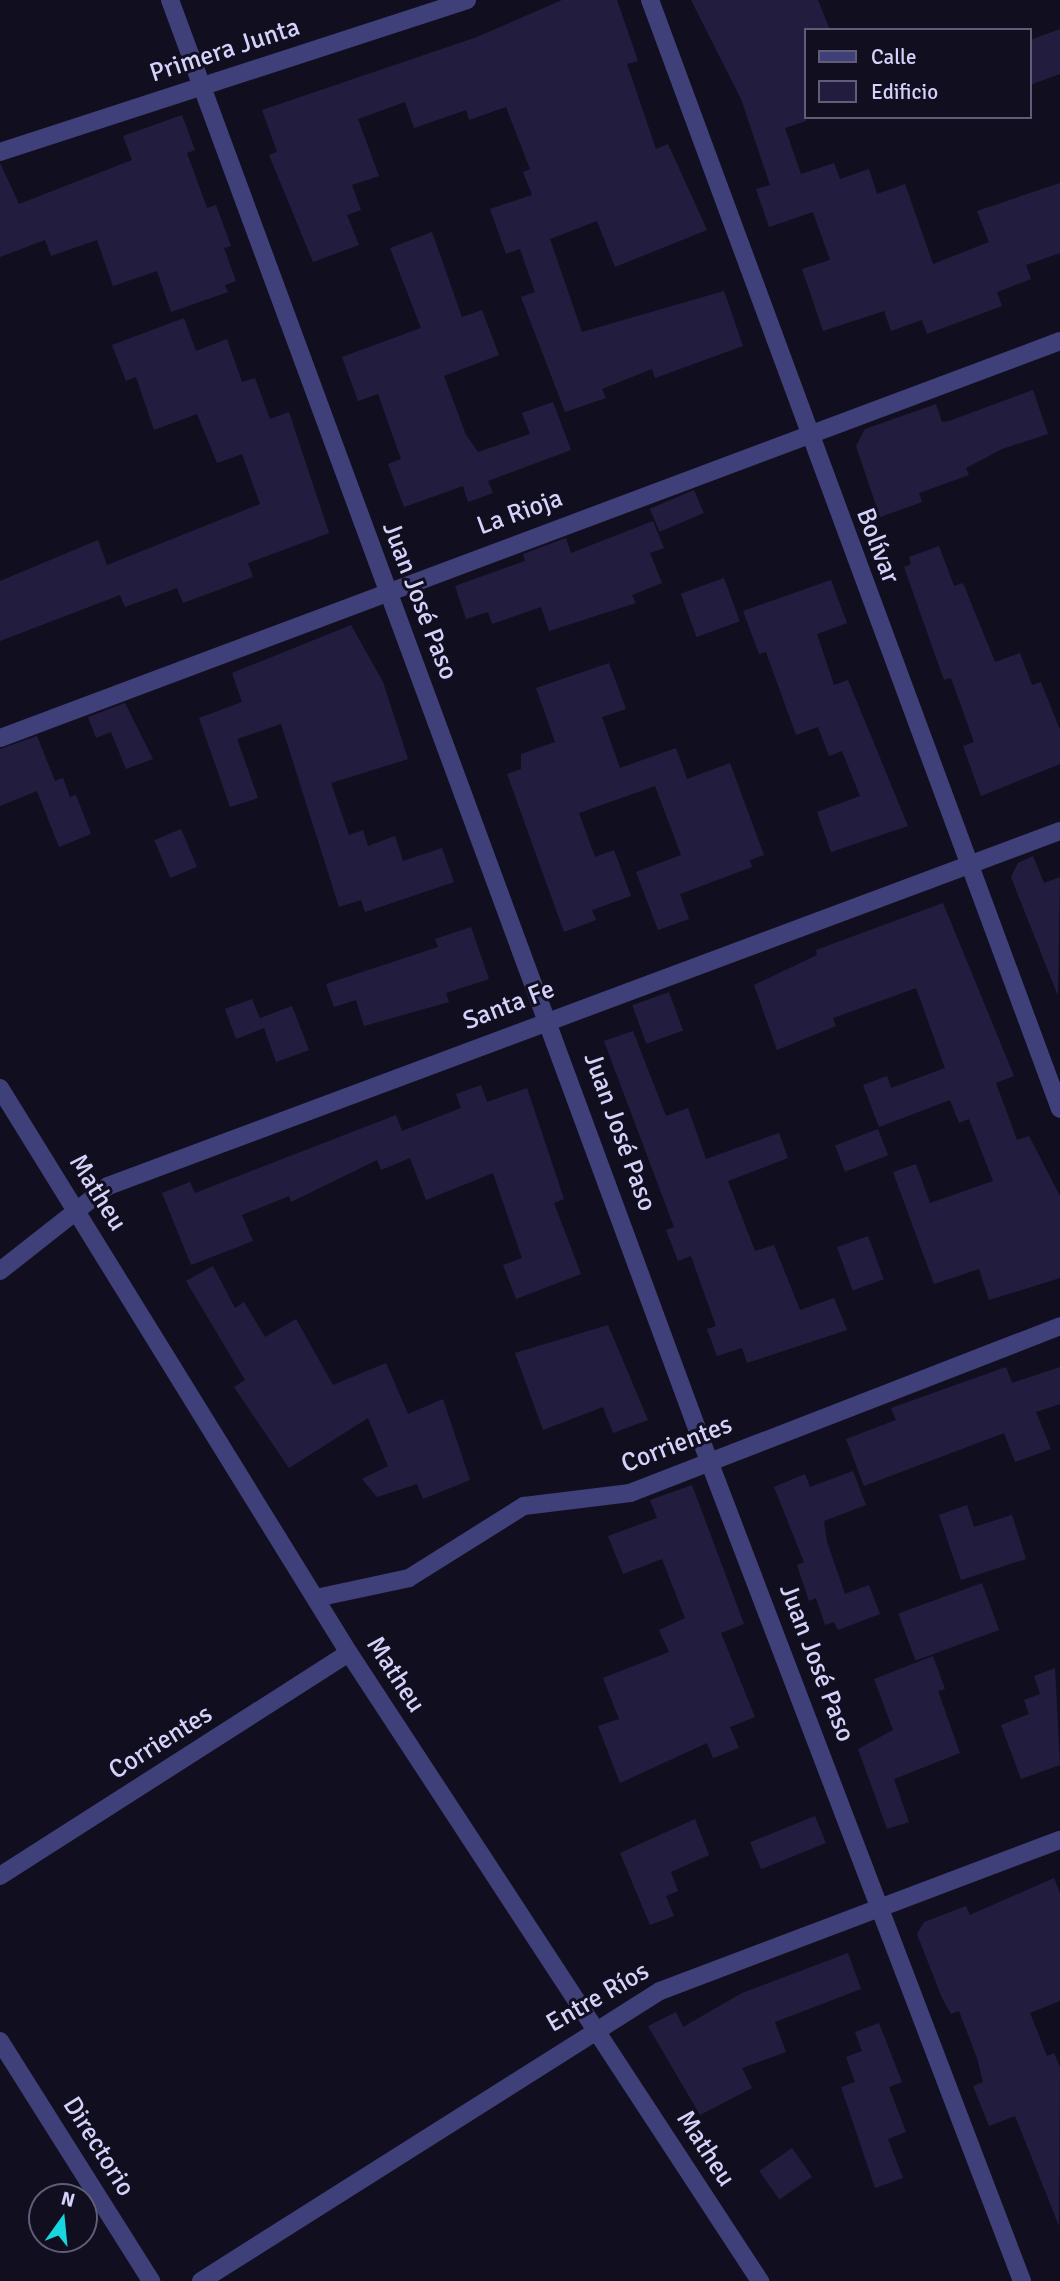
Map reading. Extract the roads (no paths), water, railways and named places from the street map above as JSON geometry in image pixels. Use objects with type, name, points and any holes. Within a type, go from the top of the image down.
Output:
[{"type":"street","name":"Juan José Paso","points":[[170,0],[386,591],[551,1018],[709,1461],[882,1904],[1023,2281]]},
{"type":"street","name":"Primera Junta","points":[[0,152],[467,0]]},
{"type":"street","name":"Bolívar","points":[[650,0],[807,436],[971,866],[1060,1109]]},
{"type":"street","name":"La Rioja","points":[[0,738],[386,591],[1060,341]]},
{"type":"street","name":"Santa Fe","points":[[0,1271],[75,1208],[108,1186],[551,1018],[971,866],[1060,831]]},
{"type":"street","name":"Matheu","points":[[0,1088],[349,1653],[760,2281]]},
{"type":"street","name":"Corrientes","points":[[316,1598],[409,1578],[523,1506],[631,1493],[1060,1325]]},
{"type":"street","name":"Corrientes","points":[[0,1876],[349,1653]]},
{"type":"street","name":"Entre Ríos","points":[[201,2281],[593,2028],[660,1991],[882,1904],[1060,1840]]},
{"type":"street","name":"Directorio","points":[[0,2041],[150,2281]]}]
